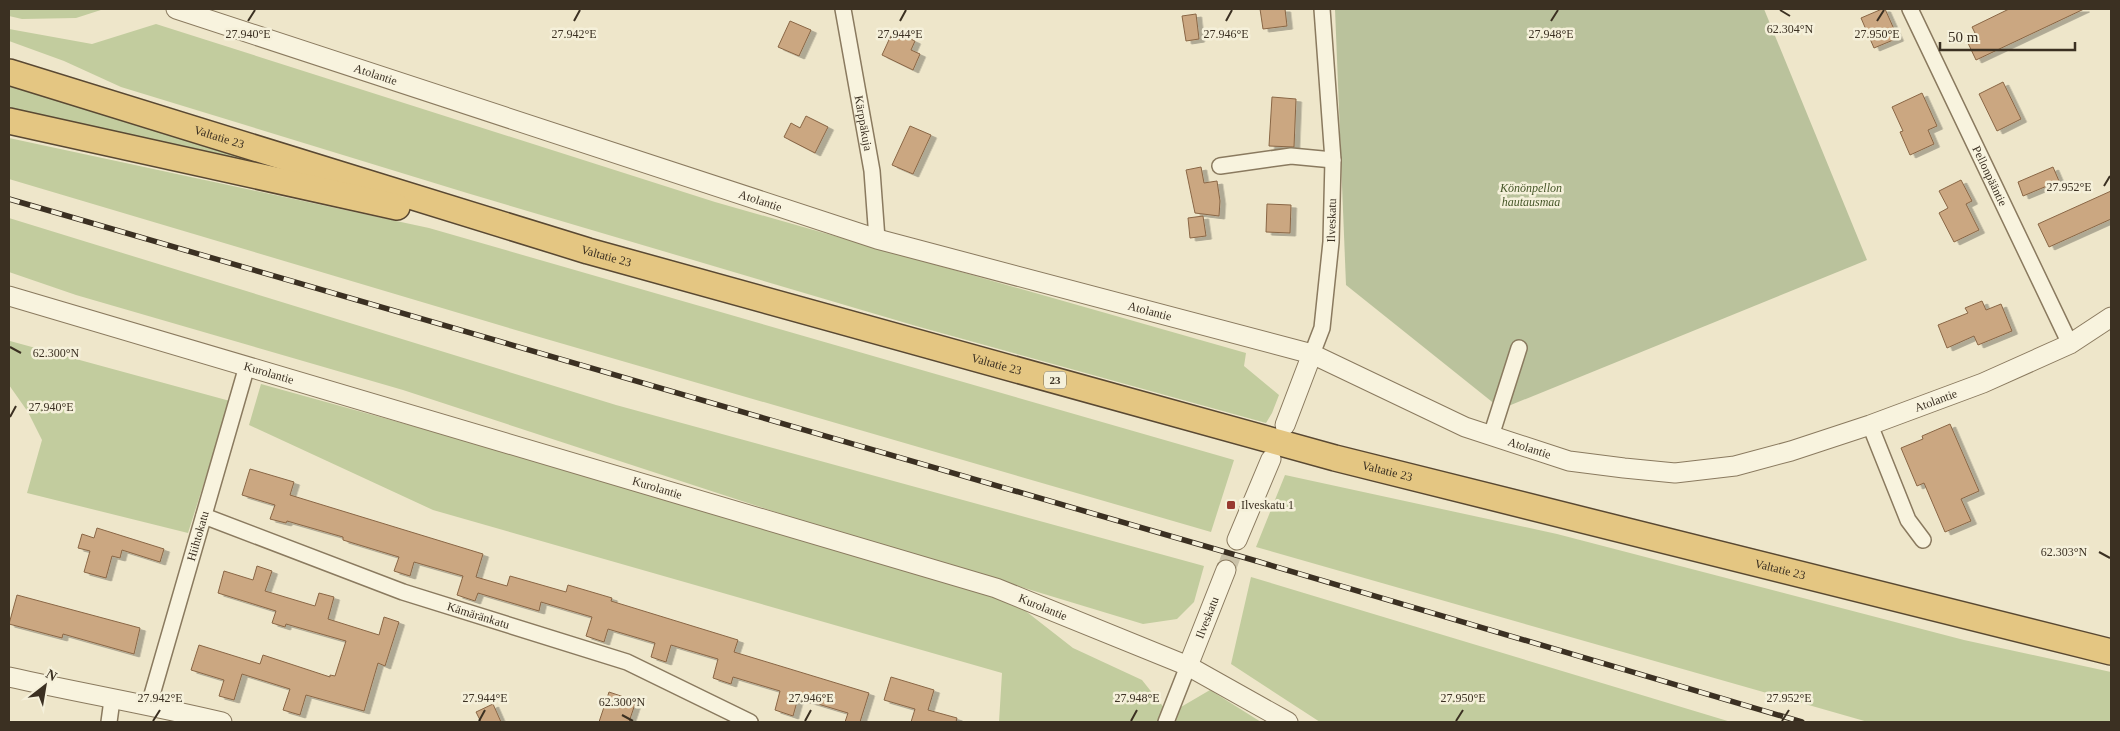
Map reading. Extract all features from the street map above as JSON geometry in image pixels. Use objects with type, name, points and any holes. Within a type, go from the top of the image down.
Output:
[{"type":"highway","name":"Valtatie 23","points":[[9,72],[588,251],[1335,458],[2111,652]]},
{"type":"highway","points":[[9,121],[588,251]]},
{"type":"street","name":"Atolantie","points":[[176,9],[205,14],[877,240],[1312,354],[1464,427],[1569,461],[1675,473],[1735,466],[1791,451],[1870,425],[1984,383],[2070,344],[2111,317]]},
{"type":"street","name":"Kärppäkuja","points":[[843,9],[872,171],[877,240]]},
{"type":"street","name":"Ilveskatu","points":[[1285,425],[1322,328],[1331,242],[1333,160],[1322,9]]},
{"type":"street","name":"Pellonpääntie","points":[[1910,9],[2070,344]]},
{"type":"street","points":[[1220,166],[1291,156],[1333,160]]},
{"type":"street","name":"Kurolantie","points":[[9,296],[996,588],[1188,666],[1288,722]]},
{"type":"street","points":[[1491,436],[1519,348]]},
{"type":"street","name":"Hiihtokatu","points":[[149,705],[248,366]]},
{"type":"street","points":[[1870,425],[1908,520],[1923,540]]},
{"type":"street","points":[[1238,540],[1271,459]]},
{"type":"street","name":"Kämäränkatu","points":[[204,516],[403,592],[627,662],[750,722]]},
{"type":"street","name":"Ilveskatu","points":[[1188,666],[1226,570]]},
{"type":"street","points":[[1166,722],[1188,666]]},
{"type":"street","points":[[9,677],[112,700],[149,705],[222,722]]},
{"type":"street","points":[[109,722],[112,700]]},
{"type":"green space","points":[[9,9],[104,9],[76,18],[22,19],[9,16]]},
{"type":"green space","name":"Könönpellon hautausmaa","points":[[1335,9],[1764,9],[1867,260],[1501,409],[1346,285]]},
{"type":"green space","points":[[156,24],[715,202],[1246,353],[1244,366],[1279,395],[1266,423],[916,326],[467,193],[121,87],[64,61],[9,41],[9,29],[92,44]]},
{"type":"green space","points":[[9,84],[313,179],[9,110]]},
{"type":"green space","points":[[9,138],[429,228],[1234,460],[1211,532],[536,336],[9,179]]},
{"type":"green space","points":[[9,218],[616,405],[1204,566],[1194,602],[1177,619],[1143,624],[809,523],[403,390],[76,295],[9,272]]},
{"type":"green space","points":[[10,341],[230,401],[188,533],[27,493],[42,440],[28,412],[9,385]]},
{"type":"green space","points":[[261,384],[996,588],[1073,648],[1142,680],[1169,714],[1210,690],[1261,722],[999,722],[1002,673],[433,510],[249,425]]},
{"type":"green space","points":[[1285,475],[1557,534],[1964,640],[2111,672],[2111,722],[1868,722],[1256,547]]},
{"type":"green space","points":[[1251,577],[1731,722],[1320,722],[1231,664]]},
{"type":"building","points":[[1260,9],[1285,9],[1287,26],[1263,29]]},
{"type":"building","points":[[1885,9],[1898,38],[1874,48],[1861,18]]},
{"type":"building","points":[[2009,9],[2084,9],[1976,60],[1967,41],[1977,37],[1972,27]]},
{"type":"building","points":[[1196,14],[1199,39],[1186,41],[1182,16]]},
{"type":"building","points":[[790,21],[811,30],[799,56],[778,47]]},
{"type":"building","points":[[893,31],[915,41],[911,50],[920,54],[913,70],[882,55]]},
{"type":"building","points":[[2003,82],[2021,119],[1997,131],[1979,94]]},
{"type":"building","points":[[1922,93],[1937,126],[1928,130],[1934,144],[1910,155],[1900,132],[1903,131],[1892,107]]},
{"type":"building","points":[[1272,97],[1296,99],[1294,147],[1269,146]]},
{"type":"building","points":[[806,116],[828,127],[815,153],[784,137],[791,123],[800,128]]},
{"type":"building","points":[[910,126],[931,135],[913,174],[892,165]]},
{"type":"building","points":[[1201,167],[1204,183],[1217,181],[1220,201],[1219,216],[1195,213],[1186,170]]},
{"type":"building","points":[[2053,167],[2059,181],[2023,196],[2018,182]]},
{"type":"building","points":[[1961,180],[1972,201],[1966,204],[1979,230],[1954,242],[1939,213],[1948,208],[1939,191]]},
{"type":"building","points":[[2111,191],[2111,219],[2049,247],[2038,224]]},
{"type":"building","points":[[1267,204],[1291,205],[1290,233],[1266,232]]},
{"type":"building","points":[[1203,216],[1206,236],[1190,238],[1188,218]]},
{"type":"building","points":[[1982,301],[1986,310],[2001,304],[2012,331],[1978,345],[1974,336],[1947,348],[1938,325],[1968,313],[1965,308]]},
{"type":"building","points":[[1950,424],[1979,491],[1961,499],[1971,521],[1945,532],[1924,483],[1917,486],[1901,448],[1923,439],[1922,436]]},
{"type":"building","points":[[250,469],[294,482],[290,495],[483,554],[476,577],[507,586],[510,576],[566,592],[568,585],[612,598],[611,601],[738,640],[734,652],[869,693],[860,722],[845,722],[848,713],[798,698],[793,716],[775,710],[780,691],[733,677],[731,684],[713,678],[718,659],[671,645],[666,662],[651,657],[655,643],[608,629],[604,642],[586,636],[592,617],[541,602],[539,611],[478,593],[475,601],[457,595],[463,576],[414,562],[410,576],[394,571],[399,557],[343,540],[343,537],[287,521],[286,523],[270,519],[275,505],[242,495]]},
{"type":"building","points":[[97,528],[164,549],[160,562],[122,550],[120,558],[112,556],[106,578],[84,572],[90,551],[78,548],[82,534],[94,538]]},
{"type":"building","points":[[257,566],[272,571],[265,591],[315,606],[319,593],[334,597],[328,619],[379,635],[384,617],[399,622],[385,666],[378,663],[364,711],[306,695],[300,715],[283,710],[290,689],[242,674],[234,700],[219,696],[224,680],[191,670],[199,645],[260,664],[263,655],[330,677],[330,675],[335,676],[346,641],[286,624],[285,627],[272,623],[276,611],[218,593],[224,571],[253,580]]},
{"type":"building","points":[[17,595],[140,628],[134,654],[63,634],[62,638],[9,624]]},
{"type":"building","points":[[891,677],[934,690],[928,710],[957,718],[956,722],[911,722],[915,709],[884,700]]},
{"type":"building","points":[[609,692],[636,701],[629,722],[599,722]]},
{"type":"building","points":[[493,704],[501,722],[481,722],[476,712]]},
{"type":"tunnel","points":[[1226,570],[1237,540]]},
{"type":"railway","points":[[9,199],[1253,560],[1802,722]]},
{"type":"place","name":"Ilveskatu 1","points":[[1231,505]]}]
